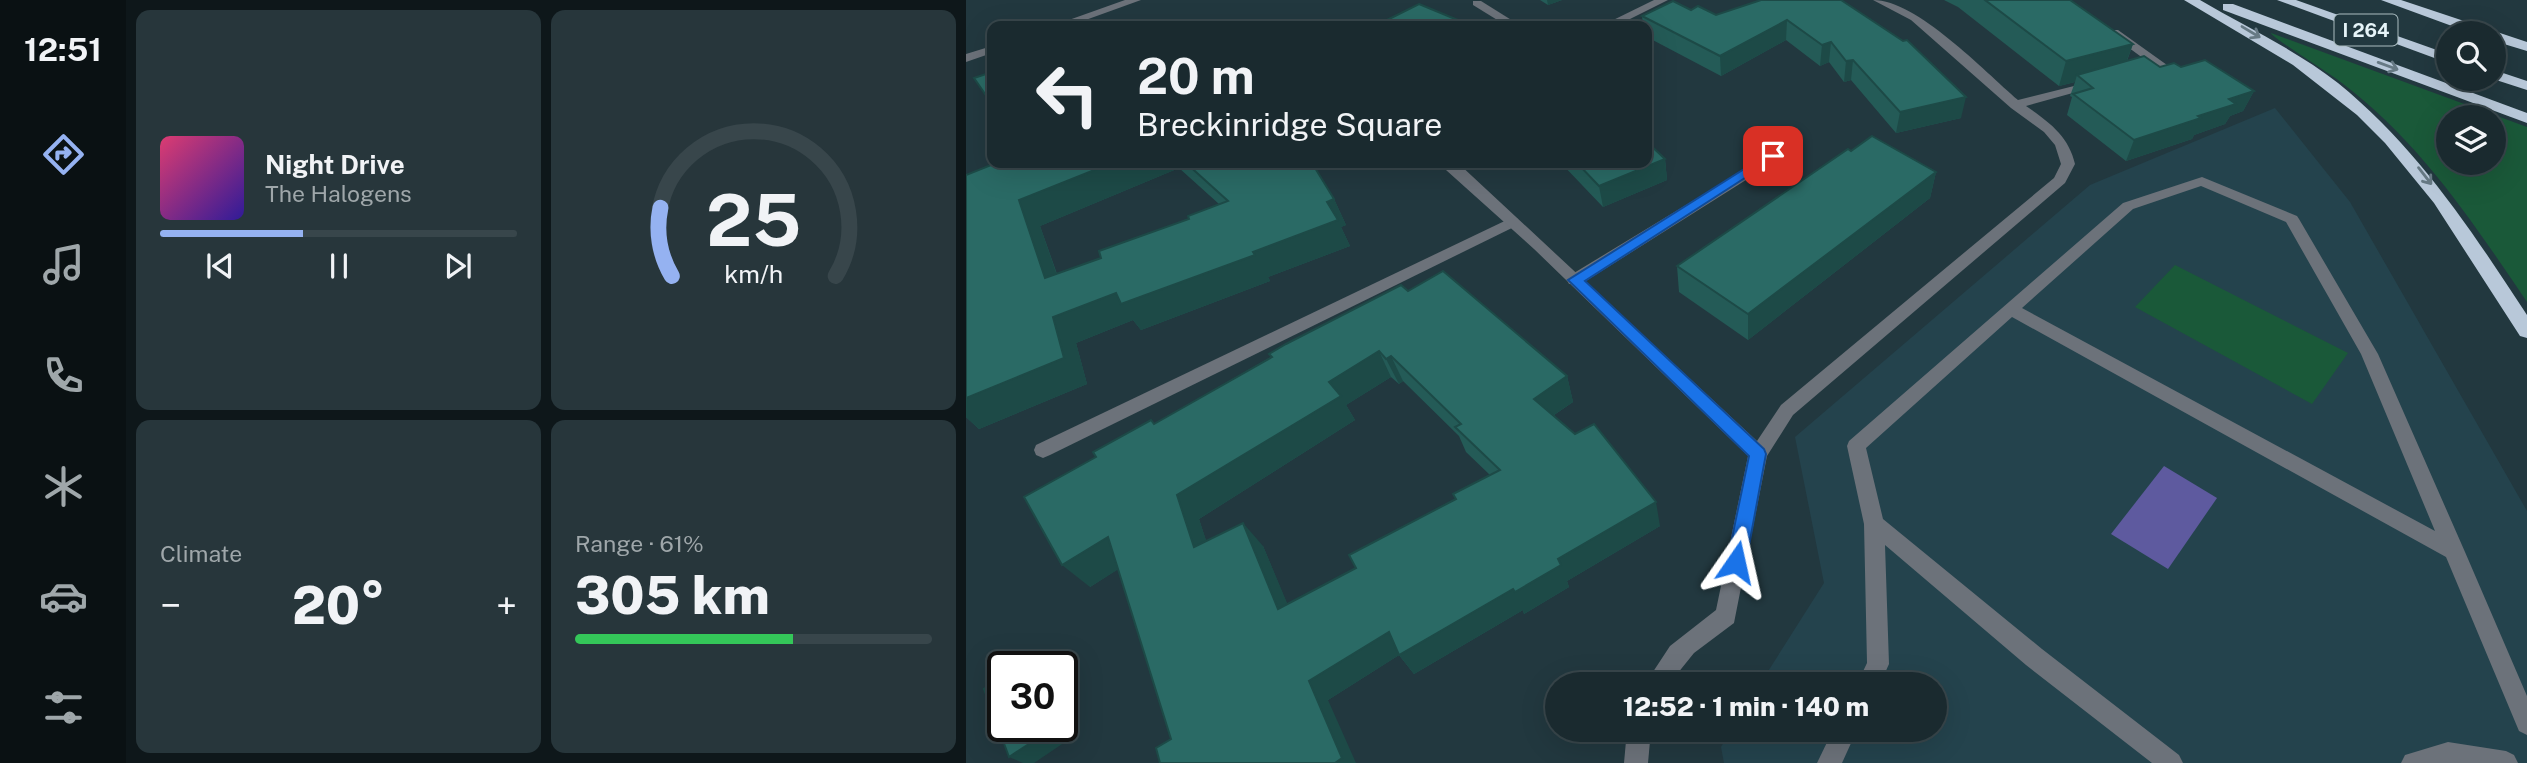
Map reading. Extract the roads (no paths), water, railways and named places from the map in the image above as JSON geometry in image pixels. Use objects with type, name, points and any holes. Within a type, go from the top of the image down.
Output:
[{"type":"highway","points":[[2190,0],[2241,26],[2304,66],[2386,133],[2439,195],[2527,331]]},
{"type":"highway","points":[[2209,0],[2527,118]]},
{"type":"highway","name":"I 264","points":[[2284,0],[2436,55]]},
{"type":"highway","name":"I 264","points":[[2388,0],[2449,21]]},
{"type":"highway","points":[[2506,40],[2527,47]]},
{"type":"highway","points":[[2506,78],[2527,86]]},
{"type":"street","points":[[1073,21],[1136,0]]},
{"type":"street","points":[[1618,21],[1663,0]]},
{"type":"street","points":[[1663,672],[1672,658],[1689,642],[1726,616],[1758,454],[1787,410],[2060,180],[2068,164],[2064,146],[2056,136],[1915,18],[1878,0]]},
{"type":"street","points":[[1477,3],[1507,21]]},
{"type":"street","points":[[2099,22],[2161,65],[2121,75]]},
{"type":"street","points":[[966,58],[987,51]]},
{"type":"street","points":[[2016,105],[2108,79]]},
{"type":"street","points":[[1576,280],[1795,143]]},
{"type":"street","points":[[1454,168],[1758,454]]},
{"type":"street","points":[[1874,672],[1878,664],[1874,524],[1856,446],[2128,206],[2202,181],[2292,219],[2368,354],[2527,723]]},
{"type":"street","points":[[1043,450],[1513,222]]},
{"type":"street","points":[[2012,310],[2455,552]]},
{"type":"street","points":[[1874,524],[2034,657],[2171,763]]},
{"type":"street","points":[[1636,763],[1638,742]]},
{"type":"street","points":[[1829,763],[1839,742]]},
{"type":"street","points":[[2413,763],[2448,754],[2506,763]]}]
